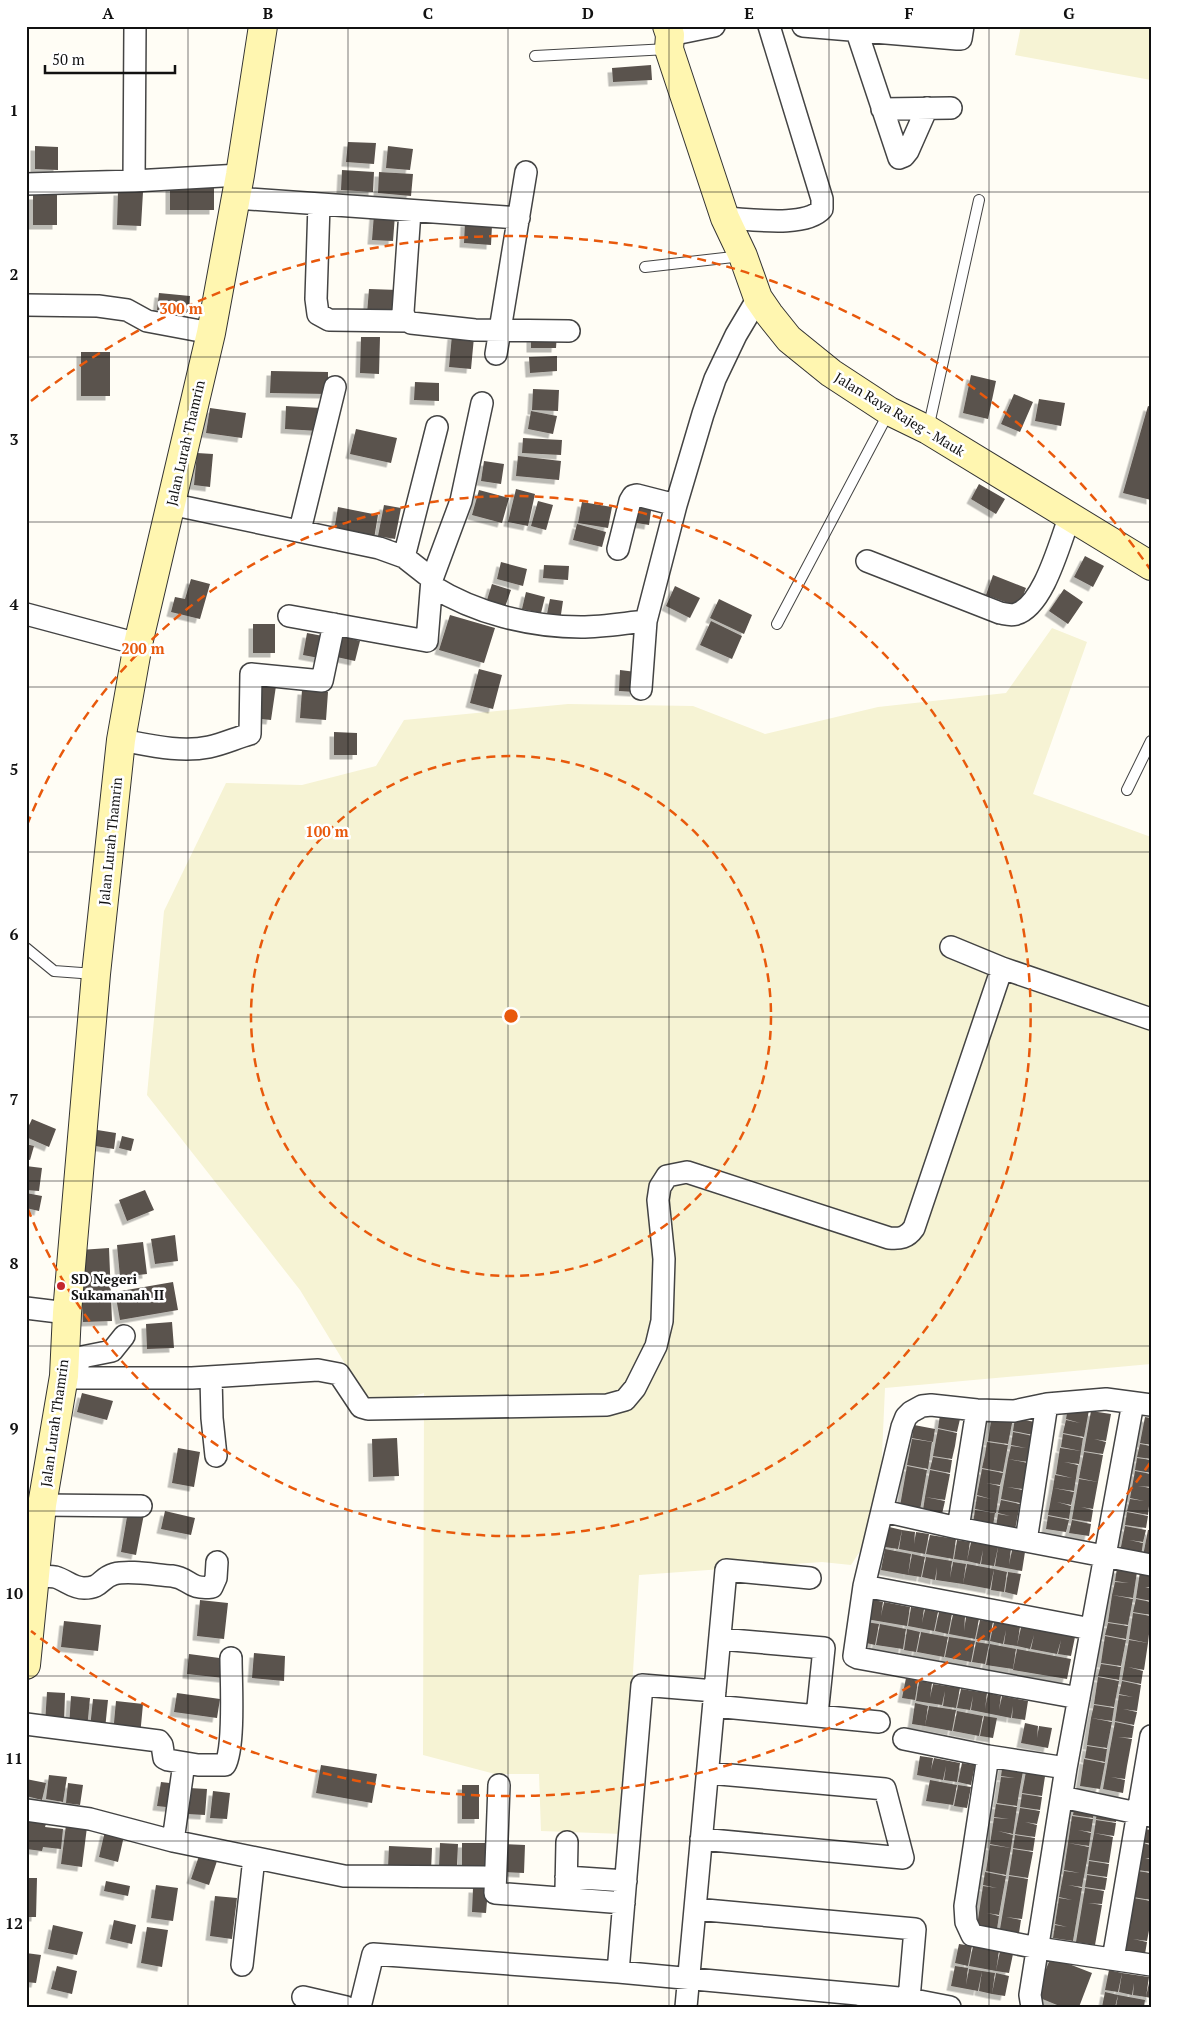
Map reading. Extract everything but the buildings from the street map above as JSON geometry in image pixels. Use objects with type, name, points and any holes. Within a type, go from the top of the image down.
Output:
[{"type":"street","points":[[134,26],[134,181]]},
{"type":"street","name":"Jalan Lurah Thamrin","points":[[26,1665],[42,1505],[69,1377],[67,1313],[96,974],[121,740],[138,644],[211,333],[263,26]]},
{"type":"street","points":[[668,37],[714,26]]},
{"type":"street","points":[[725,218],[790,220],[815,215],[822,209],[822,199],[769,26]]},
{"type":"street","points":[[803,26],[957,39],[961,39],[963,26]]},
{"type":"street","points":[[858,32],[898,156],[902,158],[908,151],[927,108]]},
{"type":"street","name":"Jalan Raya Rajeg - Mauk","points":[[668,37],[725,218],[743,256],[758,298],[789,340],[831,373],[889,411],[928,430],[1151,566]]},
{"type":"street","points":[[882,109],[951,108]]},
{"type":"street","points":[[496,354],[526,172]]},
{"type":"street","points":[[26,184],[134,181],[237,187],[319,204],[518,218]]},
{"type":"street","points":[[319,204],[316,299],[318,314],[329,320],[408,321],[411,323],[474,330],[569,331]]},
{"type":"street","points":[[408,321],[403,312],[410,211]]},
{"type":"street","points":[[640,689],[646,621],[676,505],[715,379],[736,336],[758,298]]},
{"type":"street","points":[[26,304],[98,306],[127,310],[146,321],[211,333]]},
{"type":"street","points":[[300,530],[335,387]]},
{"type":"street","points":[[289,616],[427,641],[432,582],[461,501],[482,403]]},
{"type":"street","points":[[404,557],[437,427]]},
{"type":"street","points":[[618,549],[630,501],[633,496],[637,495],[676,505]]},
{"type":"street","points":[[170,504],[379,548],[404,557],[432,582],[461,602],[527,622],[581,627],[646,621]]},
{"type":"street","points":[[867,561],[1000,614],[1017,614],[1036,598],[1046,579],[1070,516]]},
{"type":"street","points":[[26,614],[138,644]]},
{"type":"street","points":[[121,740],[163,747],[192,748],[208,747],[250,734],[251,674],[322,681],[334,624]]},
{"type":"street","points":[[951,948],[1002,968],[1151,1019]]},
{"type":"street","points":[[69,1377],[211,1377],[318,1370],[339,1374],[361,1407],[368,1409],[607,1405],[625,1400],[635,1388],[656,1346],[662,1322],[664,1259],[658,1200],[660,1187],[667,1176],[687,1172],[889,1238],[904,1238],[910,1234],[917,1219],[1002,968]]},
{"type":"street","points":[[26,1308],[67,1313]]},
{"type":"street","points":[[69,1377],[82,1357],[108,1353],[119,1344],[124,1336]]},
{"type":"street","points":[[211,1377],[212,1418],[216,1456]]},
{"type":"street","points":[[1032,2007],[1030,1995],[1066,1768],[1079,1698],[1104,1557],[1142,1404],[1092,1400],[1046,1404],[1014,1411],[978,1410],[931,1405],[916,1408],[906,1417],[864,1586],[854,1652],[856,1658],[1079,1698]]},
{"type":"street","points":[[1026,1541],[1046,1404]]},
{"type":"street","points":[[958,1528],[978,1410]]},
{"type":"street","points":[[42,1505],[141,1506]]},
{"type":"street","points":[[882,1512],[1104,1557],[1151,1564]]},
{"type":"street","points":[[36,1577],[56,1577],[69,1586],[84,1588],[98,1587],[113,1574],[140,1574],[181,1577],[193,1587],[205,1588],[212,1587],[214,1584],[217,1562]]},
{"type":"street","points":[[686,2007],[726,1570],[810,1578]]},
{"type":"street","points":[[864,1586],[1091,1629]]},
{"type":"street","points":[[720,1639],[824,1648],[817,1716]]},
{"type":"street","points":[[26,1724],[159,1741],[162,1745],[164,1758],[184,1763],[225,1765],[228,1760],[232,1703],[231,1658]]},
{"type":"street","points":[[618,1972],[642,1685],[817,1716],[879,1722]]},
{"type":"street","points":[[1113,1959],[1144,1814],[1151,1736]]},
{"type":"street","points":[[904,1739],[988,1756],[1066,1768]]},
{"type":"street","points":[[988,1756],[965,1906],[966,1922],[972,1935],[1038,1948],[1151,1965]]},
{"type":"street","points":[[173,1841],[184,1763]]},
{"type":"street","points":[[701,1839],[903,1858],[884,1789],[708,1773]]},
{"type":"street","points":[[499,1784],[495,1893],[626,1881]]},
{"type":"street","points":[[1062,1797],[1144,1814]]},
{"type":"street","points":[[26,1810],[90,1819],[173,1841],[344,1876],[484,1876]]},
{"type":"street","points":[[566,1887],[567,1842]]},
{"type":"street","points":[[242,1965],[254,1858]]},
{"type":"street","points":[[566,1887],[624,1903]]},
{"type":"street","points":[[695,1909],[915,1929],[909,1999]]},
{"type":"street","points":[[360,2007],[373,1954],[618,1972],[868,2001],[909,1999],[950,2007]]},
{"type":"street","points":[[303,1997],[346,2007]]},
{"type":"lane","points":[[535,56],[668,37]]},
{"type":"lane","points":[[928,430],[980,200]]},
{"type":"lane","points":[[645,267],[743,256]]},
{"type":"lane","points":[[777,624],[889,411]]},
{"type":"lane","points":[[1126,790],[1151,741]]},
{"type":"lane","points":[[26,948],[54,971],[96,974]]},
{"type":"shaded area","points":[[1021,26],[1151,26],[1151,80],[1015,55]]},
{"type":"shaded area","points":[[1052,628],[1087,642],[1033,794],[1151,837],[1151,1364],[885,1388],[879,1522],[851,1565],[822,1562],[639,1575],[623,1834],[541,1831],[539,1774],[495,1774],[423,1755],[424,1393],[372,1408],[300,1290],[147,1095],[164,911],[226,783],[302,785],[376,766],[404,720],[568,704],[693,706],[765,734],[878,707],[1006,693]]},
{"type":"place","name":"SD Negeri Sukamanah II","points":[[61,1286]]}]
